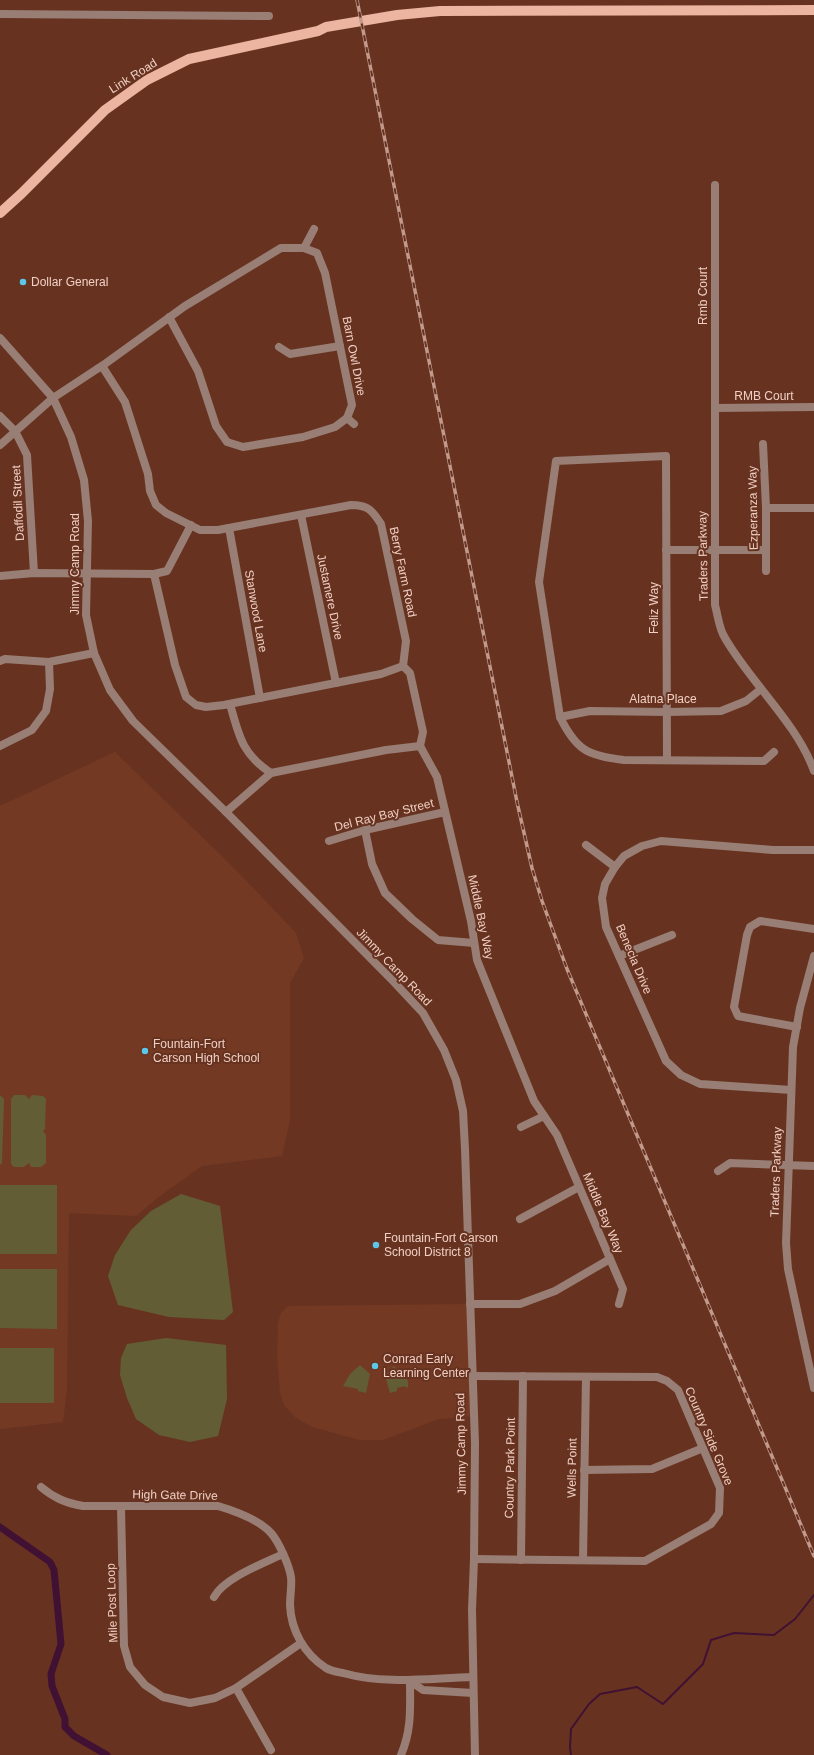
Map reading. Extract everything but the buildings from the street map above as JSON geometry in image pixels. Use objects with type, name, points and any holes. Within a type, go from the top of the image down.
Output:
[{"type":"main road","name":"Link Road","points":[[0,213],[105,110],[147,80],[189,59],[318,32],[326,27],[397,15],[440,11],[814,10]]},
{"type":"street","points":[[0,14],[269,16]]},
{"type":"street","name":"Rmb Court","points":[[715,185],[715,408]]},
{"type":"street","points":[[0,445],[53,398],[102,366],[185,306],[281,248],[304,248],[314,228]]},
{"type":"street","name":"Barn Owl Drive","points":[[304,248],[317,253],[325,273],[352,405],[347,418]]},
{"type":"street","points":[[169,317],[198,371],[216,426],[227,442],[243,447],[303,437],[335,427],[347,418],[354,424]]},
{"type":"street","name":"Jimmy Camp Road","points":[[0,338],[53,398],[71,437],[84,480],[88,521],[86,615],[94,653],[110,690],[133,721],[226,812],[423,1013],[444,1050],[456,1080],[463,1111],[475,1443],[472,1610],[475,1755]]},
{"type":"street","points":[[279,347],[290,354],[340,346]]},
{"type":"street","name":"Berry Farm Road","points":[[102,366],[125,402],[148,474],[150,491],[156,505],[166,513],[200,530],[229,528],[352,505],[363,505],[374,513],[381,524],[406,641],[403,666]]},
{"type":"street","name":"RMB Court","points":[[715,408],[814,407]]},
{"type":"street","name":"Traders Parkway","points":[[715,408],[715,605],[724,637],[792,731],[809,757],[814,771]]},
{"type":"street","name":"Daffodil Street","points":[[0,416],[15,431],[27,455],[34,573]]},
{"type":"street","name":"Ezperanza Way","points":[[764,444],[766,571]]},
{"type":"street","name":"Feliz Way","points":[[560,717],[539,582],[556,461],[666,456],[667,760]]},
{"type":"street","points":[[766,508],[814,508]]},
{"type":"street","name":"Justamere Drive","points":[[301,515],[336,683]]},
{"type":"street","points":[[0,576],[34,573],[154,574],[167,571],[191,525]]},
{"type":"street","name":"Stanwood Lane","points":[[229,528],[260,698]]},
{"type":"street","points":[[666,550],[766,550]]},
{"type":"street","points":[[154,574],[174,665],[186,697],[196,705],[206,707],[230,704],[380,674],[403,666],[410,673],[423,732],[420,746],[386,750],[271,773],[226,812]]},
{"type":"street","points":[[0,661],[5,659],[48,662],[94,653]]},
{"type":"street","points":[[0,746],[32,730],[46,711],[50,689],[48,662]]},
{"type":"street","name":"Alatna Place","points":[[560,717],[590,711],[721,711],[746,701],[761,689]]},
{"type":"street","points":[[230,704],[241,741],[258,765],[271,773]]},
{"type":"street","points":[[560,717],[568,733],[582,749],[601,757],[624,760],[764,761],[774,752]]},
{"type":"street","name":"Middle Bay Way","points":[[420,746],[437,777],[471,921],[477,960],[534,1101],[557,1135],[610,1259],[622,1289],[619,1304]]},
{"type":"street","name":"Del Ray Bay Street","points":[[329,841],[365,830],[445,812]]},
{"type":"street","points":[[365,830],[372,864],[385,893],[412,919],[438,940],[474,943]]},
{"type":"street","name":"Benecia Drive","points":[[791,1090],[700,1084],[681,1075],[666,1061],[606,927],[602,898],[605,884],[615,867],[624,856],[642,846],[661,841],[773,850],[814,850]]},
{"type":"street","points":[[586,845],[615,867]]},
{"type":"street","points":[[797,1027],[738,1016],[734,1007],[747,935],[750,927],[760,921],[814,928]]},
{"type":"street","points":[[619,956],[672,935]]},
{"type":"street","name":"Traders Parkway","points":[[814,956],[800,1008],[793,1047],[786,1243],[788,1269],[814,1388]]},
{"type":"street","points":[[521,1127],[544,1116]]},
{"type":"street","points":[[718,1171],[730,1162],[814,1166]]},
{"type":"street","points":[[520,1220],[579,1187]]},
{"type":"street","points":[[470,1304],[520,1304],[555,1291],[610,1259]]},
{"type":"street","name":"Country Side Grove","points":[[472,1376],[657,1377],[667,1381],[678,1390],[720,1488],[719,1513],[711,1524],[645,1561],[474,1559]]},
{"type":"street","name":"Country Park Point","points":[[521,1560],[523,1376]]},
{"type":"street","name":"Wells Point","points":[[583,1560],[586,1377]]},
{"type":"street","points":[[584,1470],[652,1468],[703,1448]]},
{"type":"street","name":"High Gate Drive","points":[[41,1487],[50,1495],[65,1503],[83,1506],[218,1506],[236,1512],[256,1522],[271,1533],[283,1554],[291,1577],[290,1606],[293,1625],[307,1652],[327,1669],[358,1677],[410,1681],[423,1678],[473,1677]]},
{"type":"street","name":"Mile Post Loop","points":[[121,1507],[124,1646],[130,1667],[145,1685],[163,1697],[190,1703],[215,1698],[236,1688],[301,1643]]},
{"type":"street","points":[[214,1597],[218,1590],[240,1575],[283,1554]]},
{"type":"street","points":[[410,1681],[423,1690],[473,1693]]},
{"type":"street","points":[[401,1755],[408,1740],[410,1721],[410,1681]]},
{"type":"street","points":[[236,1688],[270,1750]]},
{"type":"shaded area","name":"Fountain-Fort Carson High School","points":[[115,752],[237,871],[296,933],[304,958],[290,983],[290,1120],[282,1156],[202,1166],[160,1196],[136,1216],[69,1213],[67,1389],[63,1422],[0,1429],[0,806]]},
{"type":"shaded area","points":[[0,1095],[4,1099],[2,1163],[0,1165]]},
{"type":"shaded area","points":[[14,1095],[25,1095],[29,1099],[32,1095],[43,1096],[46,1099],[45,1129],[43,1131],[46,1135],[46,1163],[41,1167],[31,1167],[29,1163],[24,1167],[14,1167],[11,1164],[11,1099]]},
{"type":"shaded area","points":[[0,1185],[57,1185],[57,1254],[0,1254]]},
{"type":"shaded area","points":[[181,1194],[220,1206],[233,1312],[224,1320],[169,1317],[118,1305],[108,1276],[115,1255],[131,1230],[151,1211]]},
{"type":"shaded area","points":[[0,1269],[57,1269],[57,1329],[0,1328]]},
{"type":"shaded area","name":"Conrad Early Learning Center","points":[[470,1304],[474,1416],[439,1419],[383,1440],[360,1440],[312,1427],[296,1418],[284,1405],[280,1392],[277,1357],[278,1323],[281,1313],[288,1306]]},
{"type":"shaded area","points":[[166,1338],[226,1345],[227,1399],[218,1436],[190,1442],[159,1435],[136,1419],[127,1398],[120,1375],[121,1358],[127,1344]]},
{"type":"shaded area","points":[[0,1348],[54,1348],[54,1403],[0,1403]]},
{"type":"shaded area","points":[[360,1365],[370,1374],[366,1393],[358,1391],[358,1389],[343,1386],[350,1374]]},
{"type":"shaded area","points":[[394,1366],[408,1380],[408,1387],[406,1388],[405,1386],[397,1388],[397,1391],[390,1393],[385,1375]]},
{"type":"waterway","points":[[0,1527],[50,1562],[54,1570],[61,1644],[51,1674],[52,1686],[65,1719],[65,1727],[74,1736],[107,1755]]},
{"type":"waterway","points":[[571,1755],[571,1729],[589,1704],[600,1694],[637,1687],[663,1704],[703,1664],[711,1640],[734,1633],[774,1635],[795,1619],[814,1595]]},
{"type":"railway","points":[[357,0],[517,802],[532,868],[542,901],[567,969],[814,1556]]},
{"type":"place","name":"Dollar General","points":[[23,282]]},
{"type":"place","name":"Fountain-Fort Carson High School","points":[[145,1051]]},
{"type":"place","name":"Fountain-Fort Carson School District 8","points":[[376,1245]]},
{"type":"place","name":"Conrad Early Learning Center","points":[[375,1366]]}]
